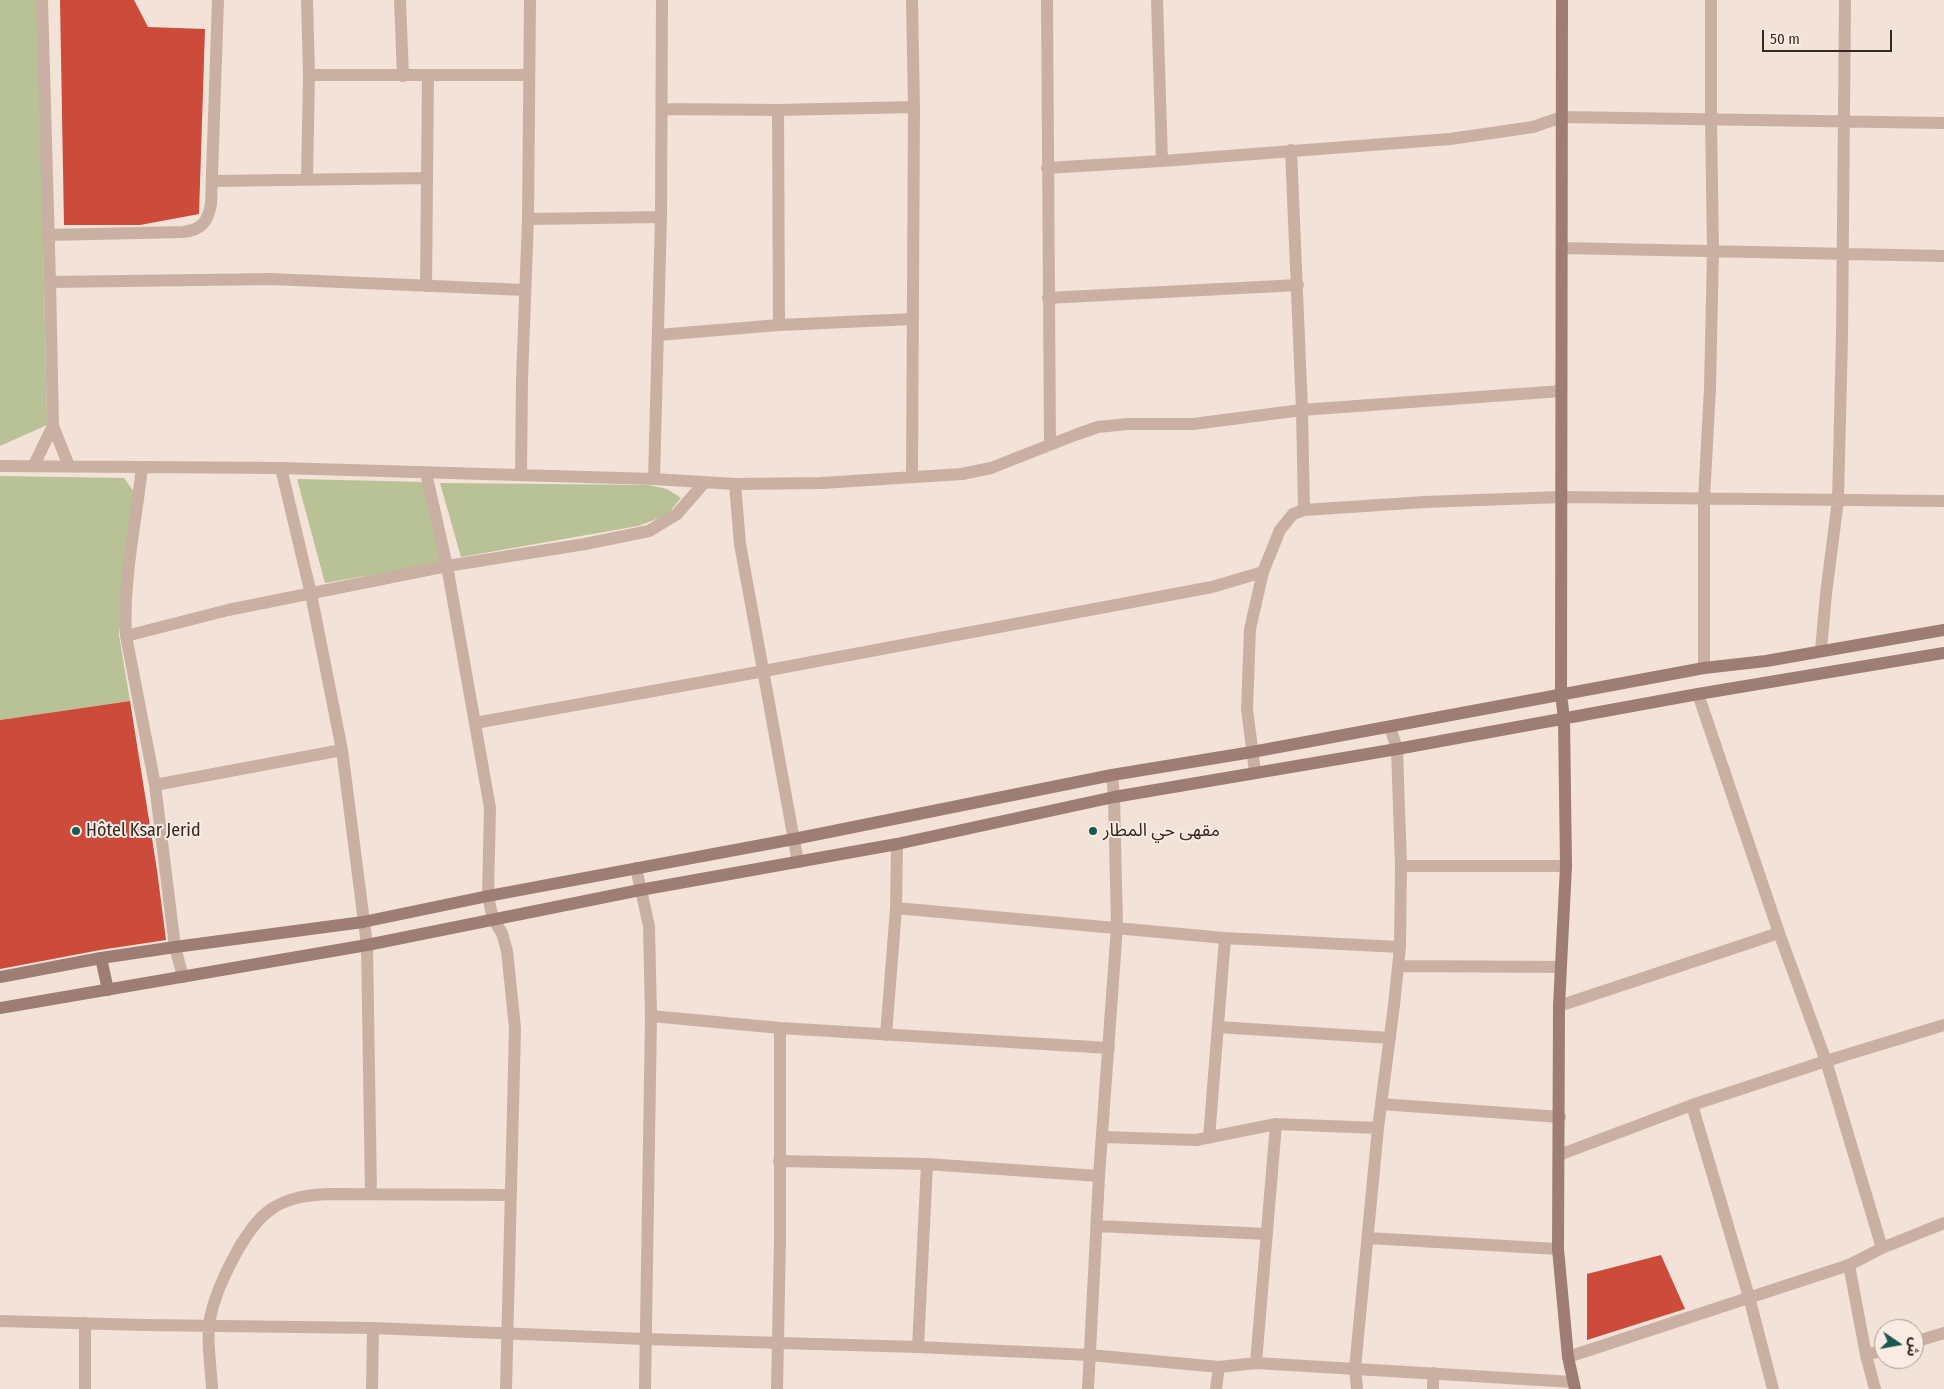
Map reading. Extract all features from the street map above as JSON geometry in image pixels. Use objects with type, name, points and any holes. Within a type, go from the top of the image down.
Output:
[{"type":"street","points":[[42,0],[52,426],[69,466]]},
{"type":"street","points":[[48,234],[191,231],[200,228],[206,222],[210,214],[213,181],[218,0]]},
{"type":"street","points":[[307,0],[307,180]]},
{"type":"street","points":[[400,0],[403,76]]},
{"type":"street","points":[[521,474],[522,380],[528,219],[530,0]]},
{"type":"street","points":[[654,478],[661,217],[662,0]]},
{"type":"street","points":[[912,0],[914,107],[912,477]]},
{"type":"street","points":[[1047,0],[1050,444]]},
{"type":"street","points":[[1157,0],[1162,161]]},
{"type":"street","points":[[0,1321],[373,1328],[918,1347],[1090,1355],[1219,1367],[1256,1363],[1355,1368],[1574,1385],[1568,1357],[1558,1249],[1559,1006],[1566,866],[1564,719],[1561,694],[1562,0]]},
{"type":"street","points":[[1704,668],[1704,499],[1710,388],[1713,251],[1712,0]]},
{"type":"street","points":[[1821,650],[1838,500],[1842,336],[1845,0]]},
{"type":"street","points":[[308,75],[530,75]]},
{"type":"street","points":[[426,286],[428,76]]},
{"type":"street","points":[[662,109],[778,110],[914,107]]},
{"type":"street","points":[[778,110],[779,325]]},
{"type":"street","points":[[1047,168],[1460,138],[1533,127],[1562,117],[1944,123]]},
{"type":"street","points":[[1291,150],[1298,285],[1304,510]]},
{"type":"street","points":[[213,181],[426,178]]},
{"type":"street","points":[[528,219],[661,217]]},
{"type":"street","points":[[1562,248],[1944,256]]},
{"type":"street","points":[[50,282],[272,279],[525,290]]},
{"type":"street","points":[[1048,298],[1298,285]]},
{"type":"street","points":[[658,334],[779,325],[912,319]]},
{"type":"street","points":[[0,466],[281,468],[654,478],[735,484],[812,483],[962,474],[991,468],[1098,427],[1193,424],[1302,410],[1561,391]]},
{"type":"street","points":[[34,465],[52,426]]},
{"type":"street","points":[[142,467],[128,577],[125,616],[126,636],[155,785],[175,947],[183,977]]},
{"type":"street","points":[[281,468],[312,594],[342,750],[367,946],[371,1194]]},
{"type":"street","points":[[426,473],[447,566],[490,808],[488,896],[493,919],[502,933],[507,951],[515,1028],[506,1389]]},
{"type":"street","points":[[126,636],[228,610],[447,566],[649,531],[677,514],[704,483]]},
{"type":"street","points":[[735,484],[740,544],[798,862]]},
{"type":"street","points":[[1255,772],[1247,710],[1250,628],[1263,572],[1280,530],[1293,514],[1304,510],[1424,502],[1561,497],[1944,501]]},
{"type":"street","points":[[475,722],[764,671],[1212,587],[1263,572]]},
{"type":"street","points":[[0,977],[101,958],[363,922],[488,896],[794,839],[1112,775],[1252,752],[1704,668],[1766,661],[1944,630]]},
{"type":"street","points":[[0,1008],[367,946],[640,890],[897,844],[1114,797],[1397,749],[1698,694],[1944,653]]},
{"type":"street","points":[[1766,661],[1771,682]]},
{"type":"street","points":[[1698,694],[1826,1061],[1882,1248]]},
{"type":"street","points":[[1357,1389],[1355,1368],[1378,1128],[1400,947],[1401,866],[1397,749],[1390,727]]},
{"type":"street","points":[[155,785],[342,750]]},
{"type":"street","points":[[1088,1389],[1099,1176],[1116,926],[1112,775]]},
{"type":"street","points":[[886,1034],[896,908],[897,844]]},
{"type":"street","points":[[1401,866],[1566,866]]},
{"type":"street","points":[[636,868],[649,926],[651,1016],[645,1389]]},
{"type":"street","points":[[896,908],[1116,926],[1225,938],[1400,947]]},
{"type":"street","points":[[1559,1006],[1780,933]]},
{"type":"street","points":[[1210,1138],[1225,938]]},
{"type":"street","points":[[101,958],[108,990]]},
{"type":"street","points":[[1398,966],[1561,967]]},
{"type":"street","points":[[651,1016],[780,1028],[1108,1048]]},
{"type":"street","points":[[1559,1155],[1692,1105],[1944,1025]]},
{"type":"street","points":[[777,1389],[780,1028]]},
{"type":"street","points":[[1218,1028],[1390,1038]]},
{"type":"street","points":[[1381,1104],[1560,1117]]},
{"type":"street","points":[[1692,1105],[1749,1297],[1773,1389]]},
{"type":"street","points":[[1102,1137],[1189,1140],[1210,1138],[1276,1124],[1378,1128]]},
{"type":"street","points":[[1256,1363],[1276,1124]]},
{"type":"street","points":[[780,1161],[927,1164],[1099,1176]]},
{"type":"street","points":[[918,1347],[927,1164]]},
{"type":"street","points":[[212,1389],[209,1325],[220,1286],[251,1231],[261,1217],[272,1208],[283,1202],[306,1196],[371,1194],[510,1195]]},
{"type":"street","points":[[1568,1357],[1849,1265],[1882,1248],[1944,1223]]},
{"type":"street","points":[[1097,1226],[1268,1234]]},
{"type":"street","points":[[1368,1238],[1558,1249]]},
{"type":"street","points":[[1849,1265],[1866,1355],[1875,1389]]},
{"type":"street","points":[[85,1389],[86,1323]]},
{"type":"street","points":[[372,1389],[373,1328]]},
{"type":"street","points":[[1924,1339],[1944,1333]]},
{"type":"street","points":[[1866,1355],[1874,1353]]},
{"type":"street","points":[[1216,1389],[1219,1367]]},
{"type":"street","points":[[1433,1373],[1433,1389]]},
{"type":"green space","points":[[0,0],[38,0],[47,425],[0,446]]},
{"type":"green space","points":[[0,476],[124,478],[134,492],[119,635],[130,701],[0,720]]},
{"type":"green space","points":[[297,479],[424,482],[441,563],[325,583]]},
{"type":"green space","points":[[440,483],[648,485],[667,489],[681,498],[667,515],[638,526],[461,557]]},
{"type":"building","points":[[60,0],[134,0],[148,27],[205,29],[199,214],[140,225],[64,225]]},
{"type":"building","name":"Hôtel Ksar Jerid","points":[[130,701],[157,870],[166,940],[100,950],[0,969],[0,720]]},
{"type":"building","points":[[1661,1255],[1685,1309],[1587,1340],[1587,1274]]},
{"type":"place","name":"Hôtel Ksar Jerid","points":[[76,831]]},
{"type":"place","name":"مقهى حي المطار","points":[[1093,831]]}]
